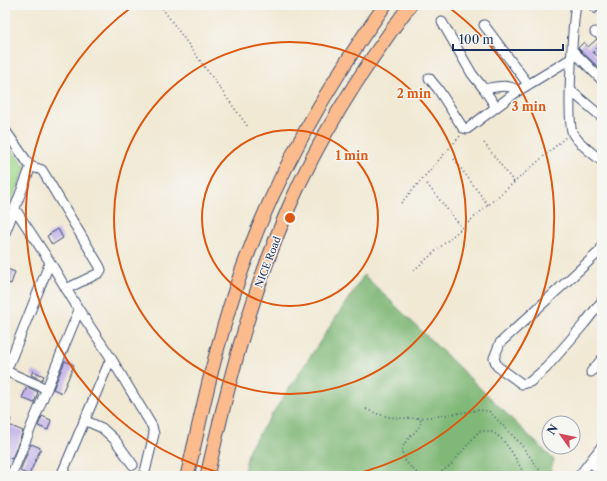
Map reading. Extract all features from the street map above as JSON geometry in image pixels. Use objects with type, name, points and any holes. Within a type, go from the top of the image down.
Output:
[{"type":"highway","points":[[187,476],[224,325],[253,239],[275,187],[325,94],[352,51],[385,5]]},
{"type":"highway","name":"NICE Road","points":[[207,476],[234,364],[248,315],[289,207],[314,156],[344,102],[390,32],[410,5]]},
{"type":"street","points":[[576,5],[572,54],[572,132],[581,144],[602,161]]},
{"type":"street","points":[[442,22],[472,74],[496,107]]},
{"type":"street","points":[[484,25],[528,84]]},
{"type":"street","points":[[572,54],[602,80]]},
{"type":"street","points":[[428,78],[438,89],[463,128],[467,129],[518,90],[572,54]]},
{"type":"street","points":[[484,89],[512,86],[518,90]]},
{"type":"street","points":[[571,91],[602,117]]},
{"type":"street","points":[[5,132],[30,166],[42,170],[100,267],[101,270],[99,273],[66,288]]},
{"type":"street","points":[[5,233],[30,166]]},
{"type":"street","points":[[15,209],[111,358],[153,430],[154,434],[144,476]]},
{"type":"street","points":[[602,246],[600,251],[500,343],[494,358],[497,366],[522,384],[530,382],[551,363],[602,301]]},
{"type":"street","points":[[48,389],[6,373],[50,262]]},
{"type":"street","points":[[11,476],[48,389],[79,310]]},
{"type":"street","points":[[61,476],[111,358]]},
{"type":"street","points":[[591,372],[602,359]]},
{"type":"street","points":[[84,420],[102,428],[116,440],[133,465]]},
{"type":"street","points":[[579,476],[602,446]]},
{"type":"street","points":[[590,462],[602,472]]},
{"type":"path","points":[[160,5],[248,127]]},
{"type":"path","points":[[401,203],[467,129]]},
{"type":"path","points":[[414,270],[572,132]]},
{"type":"path","points":[[484,143],[514,182]]},
{"type":"path","points":[[454,159],[488,205]]},
{"type":"path","points":[[427,184],[462,228]]},
{"type":"path","points":[[366,409],[379,416],[390,418],[418,418],[478,410],[489,411],[519,442],[544,476]]},
{"type":"path","points":[[418,418],[421,420],[421,423],[406,440],[402,449],[404,459],[420,476]]},
{"type":"path","points":[[435,476],[451,465],[479,431],[489,431],[501,438],[525,476]]},
{"type":"green space","points":[[6,143],[26,167],[5,217],[5,145]]},
{"type":"green space","points":[[364,275],[541,447],[541,455],[549,455],[554,460],[549,476],[243,476],[249,449]]},
{"type":"building","points":[[586,5],[595,5],[599,9],[595,14]]},
{"type":"building","points":[[597,39],[602,41],[602,43],[593,52],[602,60],[602,71],[578,48],[584,42],[588,47]]},
{"type":"building","points":[[58,229],[63,238],[52,245],[47,236]]},
{"type":"building","points":[[5,268],[15,272],[11,284],[5,282]]},
{"type":"building","points":[[65,361],[74,365],[62,393],[53,389]]},
{"type":"building","points":[[33,371],[44,376],[42,380],[31,375]]},
{"type":"building","points":[[27,387],[38,392],[34,403],[22,398]]},
{"type":"building","points":[[42,416],[51,420],[48,430],[38,426]]},
{"type":"building","points":[[5,417],[11,419],[9,425],[23,431],[12,459],[5,456],[5,440],[8,432],[7,431],[5,435]]},
{"type":"building","points":[[31,444],[41,448],[29,475],[20,471]]}]
